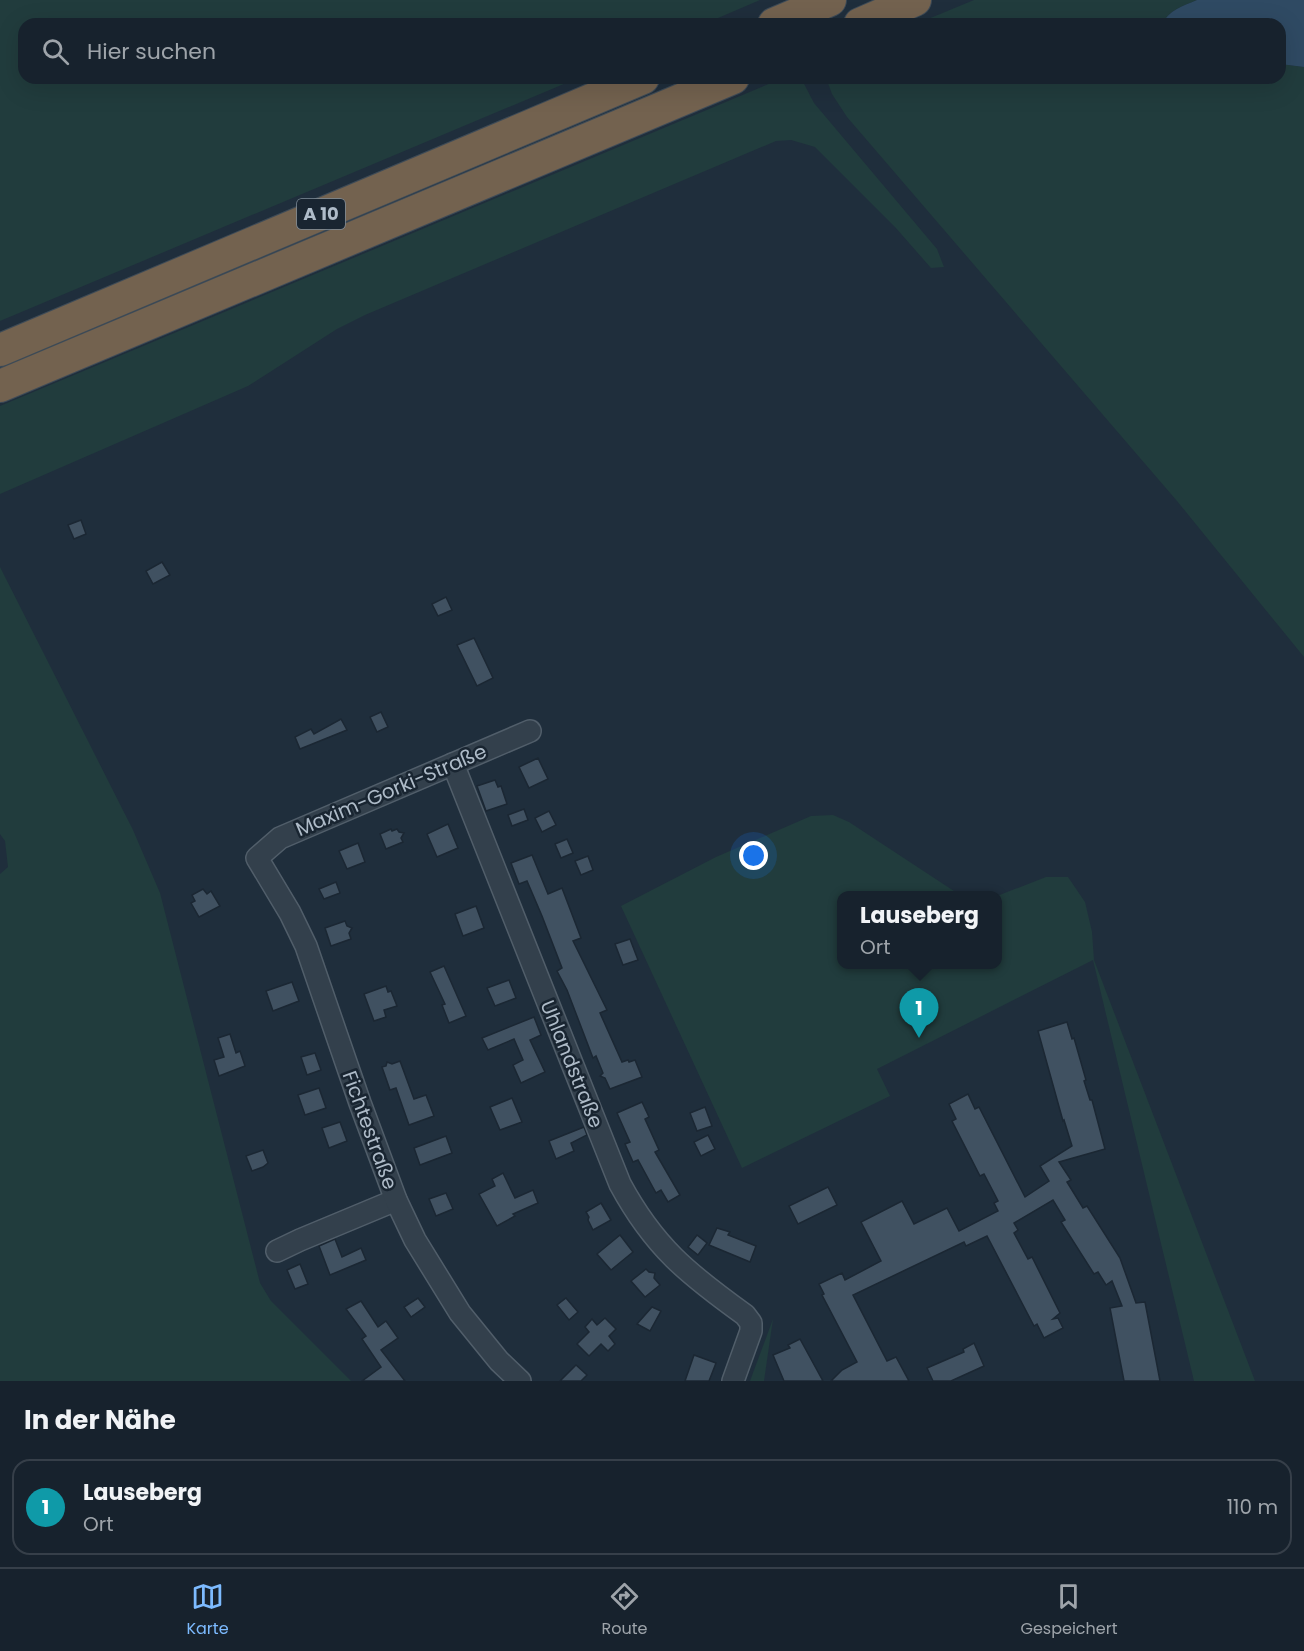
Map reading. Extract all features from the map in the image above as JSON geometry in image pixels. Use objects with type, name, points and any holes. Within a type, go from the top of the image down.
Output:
[{"type":"highway","points":[[788,18],[830,0]]},
{"type":"highway","points":[[874,18],[915,0]]},
{"type":"highway","name":"A 10","points":[[0,350],[629,84]]},
{"type":"highway","name":"A 10","points":[[0,386],[719,84]]},
{"type":"street","name":"Maxim-Gorki-Straße","points":[[257,858],[280,838],[530,731]]},
{"type":"street","name":"Uhlandstraße","points":[[453,764],[620,1184],[644,1224],[661,1245],[683,1268],[745,1315],[751,1323],[751,1331],[732,1381]]},
{"type":"street","name":"Fichtestraße","points":[[257,858],[286,906],[306,946],[396,1200],[415,1240],[456,1306],[485,1344],[520,1381]]},
{"type":"street","points":[[277,1251],[396,1200]]},
{"type":"green space","points":[[0,0],[760,0],[718,18],[18,18],[18,84],[564,84],[0,321]]},
{"type":"green space","points":[[974,0],[1197,0],[1172,12],[1166,18],[930,18]]},
{"type":"green space","points":[[1286,65],[1304,67],[1304,657],[1177,501],[847,117],[828,84],[1286,84]]},
{"type":"green space","points":[[769,84],[804,84],[814,103],[937,249],[944,267],[931,268],[895,227],[815,147],[791,140],[776,141],[365,315],[337,329],[248,386],[0,494],[0,406]]},
{"type":"green space","points":[[0,567],[133,830],[160,893],[260,1283],[271,1301],[351,1381],[0,1381],[0,874],[8,867],[5,841],[0,834]]},
{"type":"green space","points":[[833,815],[849,822],[954,891],[837,891],[837,969],[1002,969],[1002,894],[1046,877],[1068,877],[1085,902],[1092,932],[1094,960],[1255,1381],[1194,1381],[1093,960],[877,1069],[890,1096],[742,1168],[621,906],[716,857],[811,816]]},
{"type":"green space","points":[[773,1319],[764,1381],[750,1381]]},
{"type":"water","points":[[1197,0],[1304,0],[1304,67],[1286,65],[1286,18],[1166,18]]},
{"type":"building","points":[[81,520],[86,534],[74,539],[68,525]]},
{"type":"building","points":[[162,562],[170,575],[153,584],[146,571]]},
{"type":"building","points":[[446,597],[452,610],[438,616],[432,604]]},
{"type":"building","points":[[474,638],[493,678],[477,686],[457,645]]},
{"type":"building","points":[[381,712],[388,727],[377,732],[370,717]]},
{"type":"building","points":[[341,719],[347,730],[300,749],[295,737],[311,729],[314,734]]},
{"type":"building","points":[[538,758],[548,779],[529,788],[519,767]]},
{"type":"building","points":[[495,780],[498,787],[501,786],[507,804],[486,811],[477,786]]},
{"type":"building","points":[[524,809],[528,820],[512,826],[508,815]]},
{"type":"building","points":[[549,811],[556,825],[542,832],[535,818]]},
{"type":"building","points":[[448,824],[458,848],[437,857],[427,834]]},
{"type":"building","points":[[391,829],[404,833],[401,838],[403,842],[386,849],[380,834]]},
{"type":"building","points":[[567,839],[573,853],[561,858],[555,844]]},
{"type":"building","points":[[358,843],[365,862],[347,869],[339,851]]},
{"type":"building","points":[[532,855],[548,894],[562,888],[581,938],[573,941],[607,1010],[600,1013],[622,1062],[635,1060],[642,1077],[610,1089],[605,1078],[600,1076],[603,1073],[596,1056],[593,1058],[567,990],[557,971],[562,968],[542,916],[527,881],[519,884],[511,863]]},
{"type":"building","points":[[588,856],[593,870],[581,875],[575,861]]},
{"type":"building","points":[[336,882],[340,893],[324,899],[319,889]]},
{"type":"building","points":[[203,889],[207,894],[211,891],[220,906],[199,917],[191,903],[195,901],[192,895]]},
{"type":"building","points":[[476,906],[484,928],[463,936],[455,914]]},
{"type":"building","points":[[345,921],[347,926],[352,928],[349,933],[351,939],[331,946],[325,928]]},
{"type":"building","points":[[630,939],[638,960],[623,965],[615,944]]},
{"type":"building","points":[[444,966],[466,1016],[449,1023],[442,1005],[445,1004],[430,972]]},
{"type":"building","points":[[509,980],[516,998],[495,1006],[487,988]]},
{"type":"building","points":[[292,982],[299,1001],[273,1011],[266,991]]},
{"type":"building","points":[[386,986],[388,992],[391,991],[397,1006],[384,1010],[386,1017],[374,1021],[364,994]]},
{"type":"building","points":[[534,1017],[541,1035],[530,1040],[545,1072],[521,1083],[513,1065],[523,1060],[514,1039],[488,1050],[482,1038]]},
{"type":"building","points":[[1067,1022],[1072,1039],[1074,1038],[1086,1080],[1084,1081],[1090,1100],[1092,1100],[1105,1149],[1059,1162],[1071,1180],[1067,1182],[1083,1208],[1087,1206],[1120,1258],[1136,1303],[1145,1302],[1160,1381],[1124,1381],[1110,1308],[1122,1306],[1112,1281],[1106,1285],[1098,1272],[1094,1274],[1061,1222],[1065,1220],[1053,1200],[1014,1223],[1018,1230],[1014,1233],[1028,1259],[1032,1257],[1060,1313],[1053,1319],[1058,1318],[1063,1328],[1044,1338],[1037,1324],[1034,1326],[987,1236],[966,1246],[964,1242],[853,1295],[887,1361],[896,1357],[909,1381],[831,1381],[842,1370],[857,1362],[822,1295],[824,1294],[819,1284],[842,1273],[845,1280],[881,1261],[861,1222],[902,1201],[914,1224],[947,1208],[959,1231],[998,1211],[994,1203],[998,1201],[984,1174],[980,1176],[952,1121],[956,1119],[949,1104],[968,1094],[975,1109],[979,1107],[1025,1197],[1049,1181],[1040,1166],[1072,1146],[1038,1031]]},
{"type":"building","points":[[230,1034],[236,1053],[240,1051],[245,1066],[219,1076],[214,1060],[224,1057],[218,1038]]},
{"type":"building","points":[[315,1053],[321,1070],[307,1075],[301,1057]]},
{"type":"building","points":[[400,1061],[414,1099],[426,1095],[434,1116],[409,1125],[396,1088],[390,1090],[382,1067],[386,1066],[387,1062],[392,1064]]},
{"type":"building","points":[[319,1088],[326,1108],[305,1115],[298,1095]]},
{"type":"building","points":[[512,1098],[522,1122],[500,1130],[490,1107]]},
{"type":"building","points":[[642,1102],[649,1117],[645,1119],[659,1150],[655,1152],[680,1195],[668,1202],[661,1190],[656,1193],[638,1160],[633,1162],[625,1144],[630,1142],[617,1113]]},
{"type":"building","points":[[705,1107],[712,1126],[697,1131],[690,1113]]},
{"type":"building","points":[[340,1122],[347,1141],[329,1148],[322,1128]]},
{"type":"building","points":[[584,1127],[587,1135],[571,1143],[574,1151],[556,1159],[549,1141]]},
{"type":"building","points":[[708,1135],[715,1149],[701,1156],[694,1142]]},
{"type":"building","points":[[446,1136],[452,1153],[420,1165],[414,1148]]},
{"type":"building","points":[[263,1150],[268,1163],[252,1171],[246,1156]]},
{"type":"building","points":[[503,1173],[515,1198],[533,1190],[538,1203],[513,1214],[515,1216],[497,1226],[479,1194],[495,1186],[492,1179]]},
{"type":"building","points":[[828,1187],[837,1205],[798,1224],[789,1206]]},
{"type":"building","points":[[446,1193],[453,1209],[436,1216],[429,1199]]},
{"type":"building","points":[[601,1203],[611,1220],[593,1230],[586,1212]]},
{"type":"building","points":[[717,1228],[730,1232],[728,1235],[756,1246],[750,1262],[709,1245]]},
{"type":"building","points":[[620,1235],[633,1252],[611,1270],[597,1254]]},
{"type":"building","points":[[697,1235],[707,1243],[698,1255],[688,1247]]},
{"type":"building","points":[[335,1239],[342,1257],[361,1248],[366,1260],[330,1275],[319,1246]]},
{"type":"building","points":[[300,1264],[308,1284],[295,1289],[287,1270]]},
{"type":"building","points":[[646,1269],[655,1273],[654,1278],[660,1285],[645,1297],[631,1281]]},
{"type":"building","points":[[418,1298],[425,1307],[411,1317],[404,1307]]},
{"type":"building","points":[[566,1298],[578,1312],[569,1320],[557,1305]]},
{"type":"building","points":[[361,1301],[378,1327],[386,1321],[398,1338],[381,1350],[405,1381],[362,1381],[381,1367],[362,1339],[366,1336],[346,1309]]},
{"type":"building","points":[[652,1307],[661,1311],[650,1331],[637,1324]]},
{"type":"building","points":[[605,1318],[616,1329],[609,1336],[615,1344],[608,1351],[601,1344],[589,1356],[577,1344],[589,1332],[585,1327],[592,1319],[597,1325]]},
{"type":"building","points":[[800,1339],[823,1381],[784,1381],[773,1355],[790,1348],[788,1345]]},
{"type":"building","points":[[974,1343],[984,1366],[951,1381],[933,1381],[927,1368],[964,1352],[963,1349]]},
{"type":"building","points":[[694,1355],[716,1363],[709,1381],[685,1381]]},
{"type":"building","points":[[576,1365],[587,1375],[581,1381],[560,1381]]},
{"type":"place","name":"Lauseberg","points":[[919,1038]]}]
